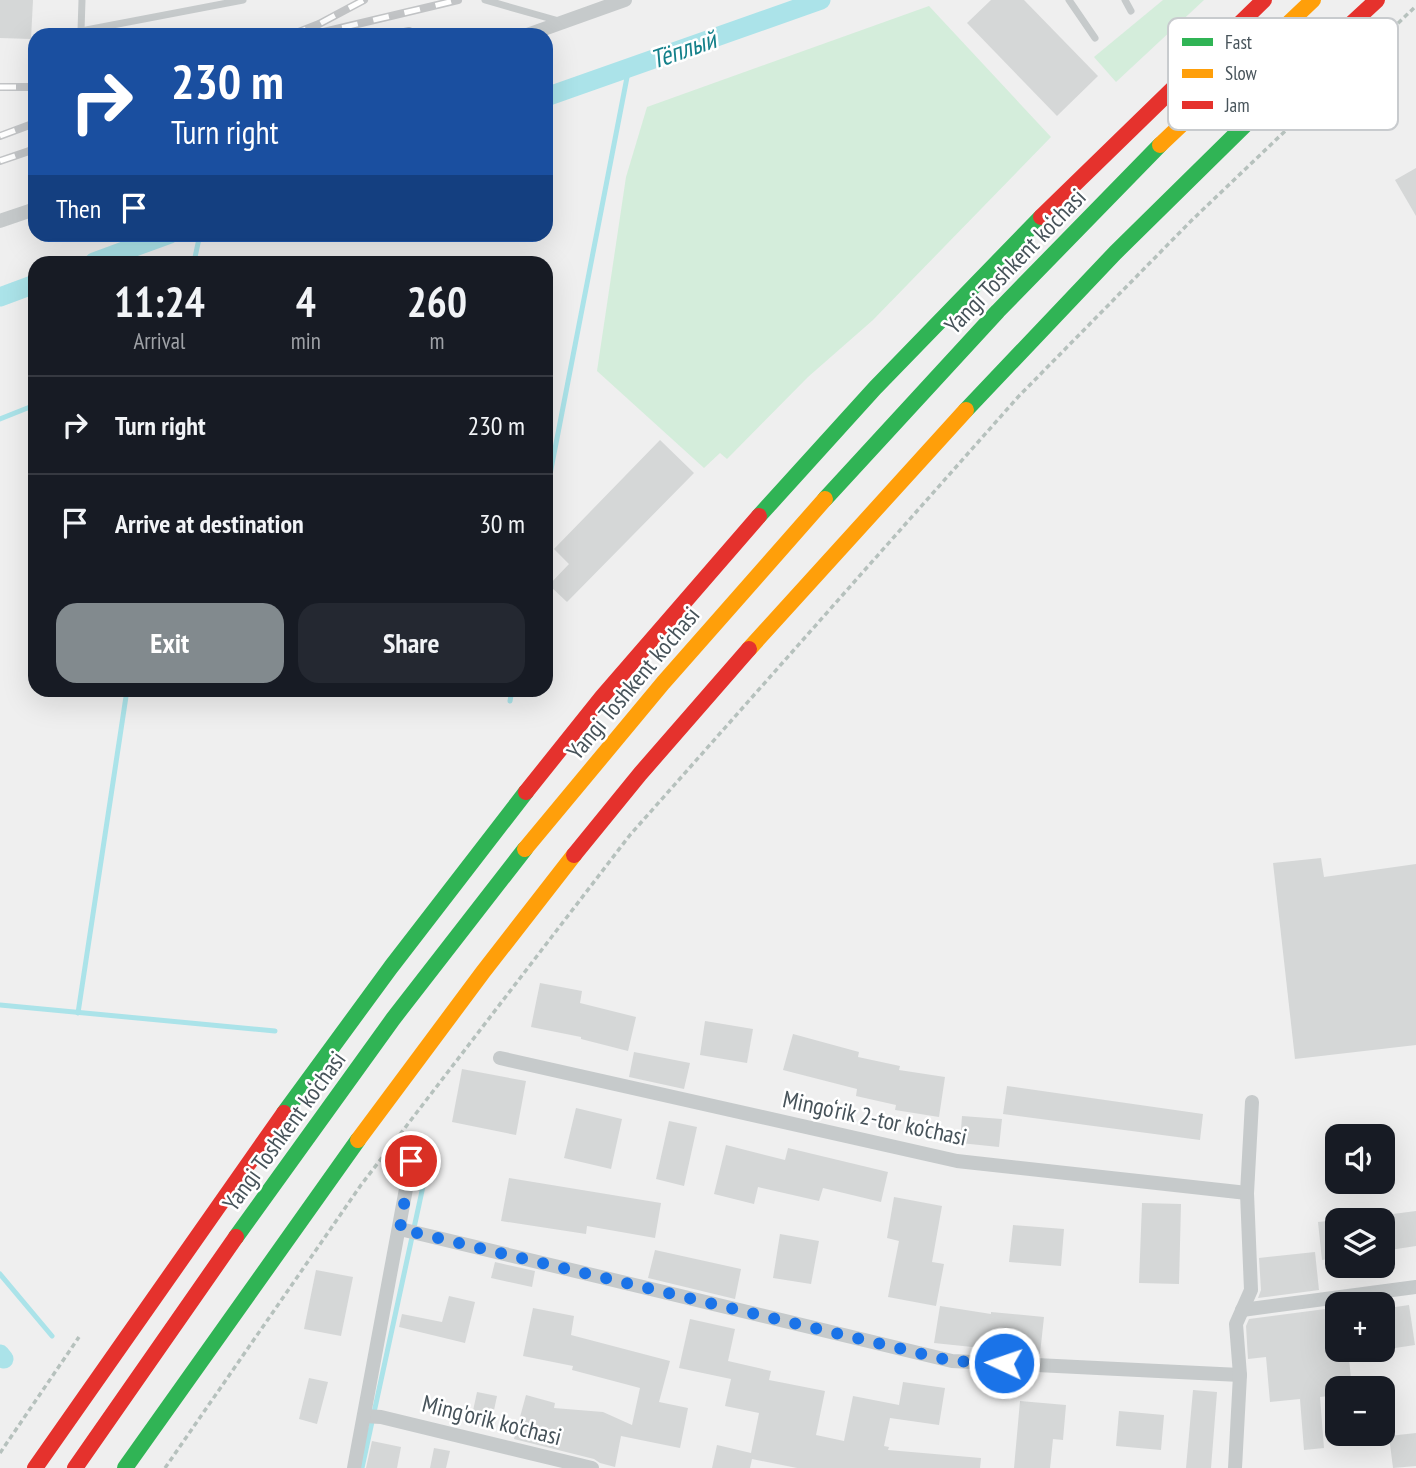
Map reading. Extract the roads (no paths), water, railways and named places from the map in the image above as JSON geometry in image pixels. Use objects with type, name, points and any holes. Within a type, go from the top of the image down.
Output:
[{"type":"main road","name":"Yangi Toshkent ko‘chasi","points":[[1245,18],[1264,0]]},
{"type":"main road","name":"Yangi Toshkent ko‘chasi","points":[[1294,18],[1313,0]]},
{"type":"main road","points":[[1358,18],[1377,0]]},
{"type":"main road","name":"Yangi Toshkent ko‘chasi","points":[[35,1468],[344,1030],[517,802],[701,582],[815,455],[930,332],[1168,93]]},
{"type":"main road","name":"Yangi Toshkent ko‘chasi","points":[[75,1468],[340,1090],[506,872],[725,608],[1043,263],[1176,130]]},
{"type":"main road","points":[[125,1468],[318,1191],[462,998],[611,809],[769,626],[1013,360],[1180,188],[1241,130]]},
{"type":"street","points":[[546,28],[625,0]]},
{"type":"street","points":[[0,221],[28,211]]},
{"type":"street","name":"Mingo‘rik 2-tor ko‘chasi","points":[[500,1058],[957,1161],[1247,1193]]},
{"type":"street","points":[[1235,1468],[1240,1375],[1236,1324],[1251,1290],[1247,1193],[1252,1102]]},
{"type":"street","points":[[354,1468],[411,1161]]},
{"type":"street","points":[[400,1229],[952,1361],[1240,1375]]},
{"type":"street","points":[[1242,1310],[1416,1287]]},
{"type":"street","name":"Ming'orik ko'chasi","points":[[364,1416],[381,1417],[592,1468]]},
{"type":"lane","points":[[81,28],[82,0]]},
{"type":"lane","points":[[97,28],[243,0]]},
{"type":"lane","points":[[485,0],[563,22]]},
{"type":"lane","points":[[1069,0],[1095,38]]},
{"type":"lane","points":[[1125,0],[1131,11]]},
{"type":"waterway","name":"Тёплый","points":[[553,95],[821,0]]},
{"type":"waterway","points":[[553,459],[629,67]]},
{"type":"waterway","name":"Тёплый","points":[[110,256],[148,242]]},
{"type":"waterway","points":[[195,256],[198,242]]},
{"type":"waterway","name":"Тёплый","points":[[0,297],[28,287]]},
{"type":"waterway","points":[[0,419],[28,408]]},
{"type":"waterway","points":[[78,1013],[126,697]]},
{"type":"waterway","points":[[510,701],[511,697]]},
{"type":"waterway","points":[[0,1005],[275,1031]]},
{"type":"waterway","points":[[362,1468],[430,1154]]},
{"type":"waterway","points":[[0,1274],[52,1336]]},
{"type":"waterway","name":"Тёплый","points":[[0,1354],[4,1359]]},
{"type":"railway","points":[[309,28],[364,0]]},
{"type":"railway","points":[[340,28],[458,0]]},
{"type":"railway","points":[[0,87],[28,87]]},
{"type":"railway","points":[[0,136],[28,126]]},
{"type":"railway","points":[[0,161],[28,151]]}]
